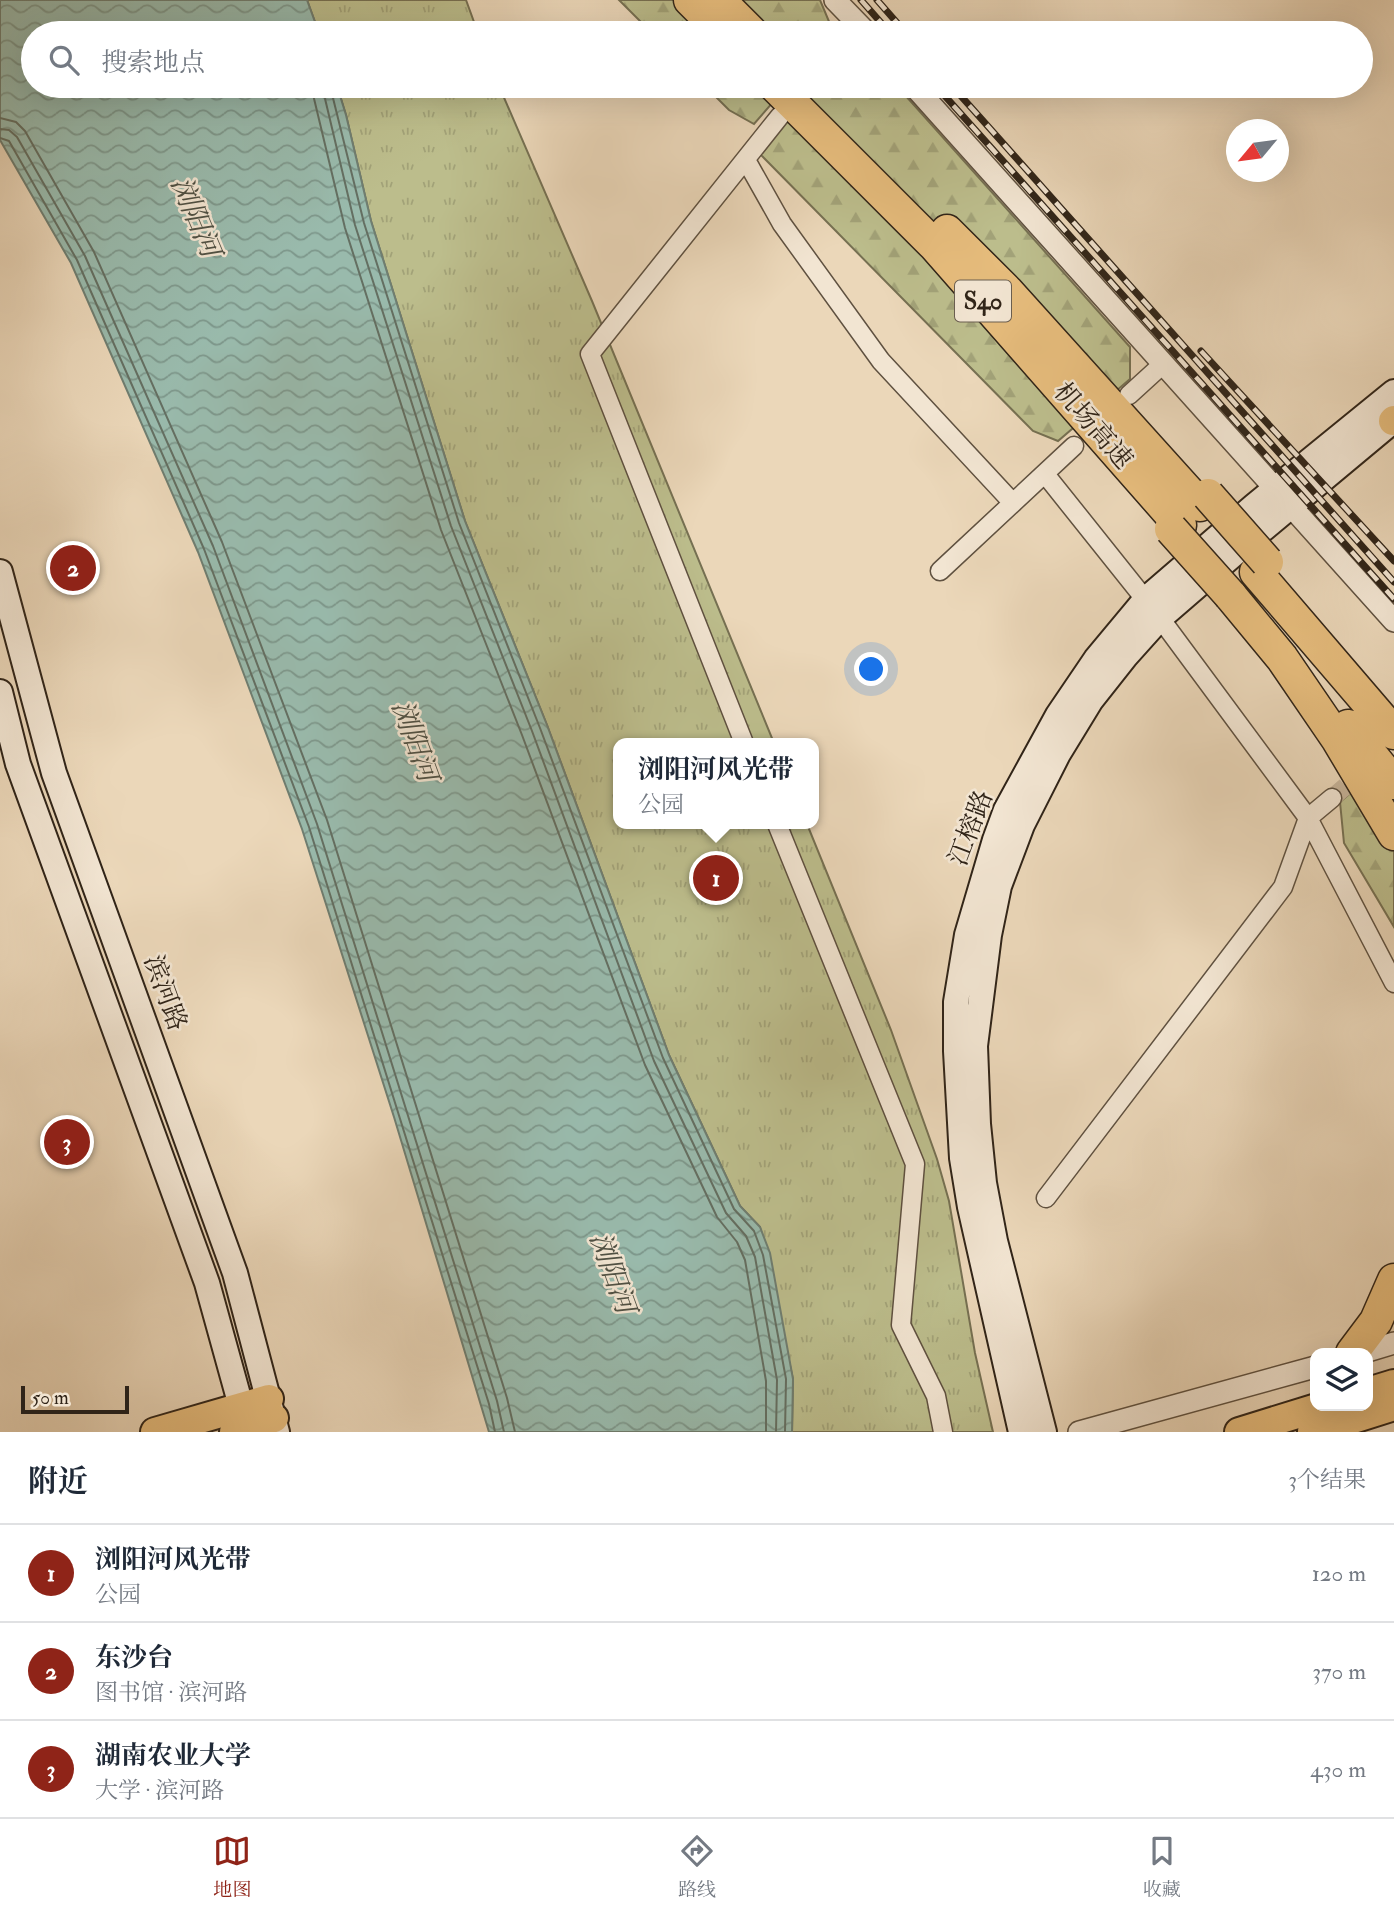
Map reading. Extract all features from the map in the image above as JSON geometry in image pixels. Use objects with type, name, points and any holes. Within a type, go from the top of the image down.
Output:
[{"type":"highway","points":[[690,0],[711,21]]},
{"type":"highway","points":[[719,0],[740,21]]},
{"type":"highway","name":"机场高速","points":[[816,98],[1007,291],[1130,427],[1190,514]]},
{"type":"highway","name":"机场高速","points":[[777,101],[934,246],[995,315],[1190,514],[1394,733]]},
{"type":"highway","points":[[1248,579],[1394,716]]},
{"type":"highway","points":[[1248,579],[1282,658],[1338,740],[1394,834]]},
{"type":"highway","name":"机场高速","points":[[1248,579],[1394,783]]},
{"type":"highway","points":[[1356,1348],[1376,1321],[1394,1280]]},
{"type":"main road","name":"江榕路","points":[[1021,1432],[970,1207],[962,1158],[956,1051],[956,1002],[967,935],[985,870],[1006,810],[1058,715],[1096,659],[1283,497],[1394,391]]},
{"type":"main road","name":"江榕路","points":[[1283,497],[1394,420]]},
{"type":"main road","name":"滨河路","points":[[0,572],[54,773],[235,1273],[273,1416]]},
{"type":"main road","name":"江榕路","points":[[1044,1432],[995,1241],[984,1183],[978,1124],[975,1046],[984,972],[999,886],[1022,825],[1058,754],[1091,701],[1125,657],[1153,609]]},
{"type":"main road","points":[[0,692],[18,764],[207,1283],[243,1425]]},
{"type":"main road","points":[[1373,1390],[1394,1384]]},
{"type":"main road","points":[[1312,1432],[1394,1406]]},
{"type":"main road","points":[[1239,1432],[1310,1410]]},
{"type":"main road","points":[[155,1432],[243,1425],[273,1416]]},
{"type":"street","points":[[835,0],[849,21]]},
{"type":"street","points":[[925,98],[1394,621]]},
{"type":"street","points":[[742,738],[590,354],[746,160],[777,101]]},
{"type":"street","points":[[746,160],[782,224],[881,361],[1013,503]]},
{"type":"street","points":[[1129,395],[1163,363]]},
{"type":"street","points":[[940,572],[1074,446]]},
{"type":"street","points":[[1045,474],[1153,609],[1308,818],[1394,983]]},
{"type":"street","points":[[1046,1198],[1283,887],[1308,818],[1332,798]]},
{"type":"street","points":[[779,829],[915,1164],[901,1325],[936,1396],[943,1432]]},
{"type":"street","points":[[1373,1349],[1394,1343]]},
{"type":"street","points":[[1079,1432],[1310,1368]]},
{"type":"green space","points":[[307,0],[466,0],[474,21],[315,21]]},
{"type":"green space","points":[[619,0],[820,0],[829,21],[640,21]]},
{"type":"green space","points":[[341,98],[504,98],[592,301],[772,738],[613,738],[613,829],[809,829],[891,1030],[937,1159],[949,1201],[975,1353],[993,1432],[792,1432],[793,1379],[760,1227],[740,1206],[669,1055],[547,725],[465,521],[371,221]]},
{"type":"green space","points":[[717,98],[777,98],[754,124],[729,110]]},
{"type":"green space","points":[[803,98],[908,98],[1130,347],[1130,379],[1058,441],[1033,431],[760,154]]},
{"type":"green space","points":[[1394,756],[1394,927],[1344,843],[1340,802]]},
{"type":"water","name":"浏阳河","points":[[0,0],[307,0],[315,21],[21,21],[21,98],[341,98],[371,221],[465,521],[547,725],[669,1055],[740,1206],[760,1227],[770,1253],[793,1379],[792,1432],[489,1432],[394,1117],[302,829],[198,552],[71,263],[0,140]]},
{"type":"tunnel","points":[[1332,798],[1394,744]]},
{"type":"railway","points":[[861,0],[879,21]]},
{"type":"railway","points":[[877,0],[895,21]]},
{"type":"railway","points":[[947,98],[1394,599]]},
{"type":"railway","points":[[963,98],[1394,582]]},
{"type":"railway","points":[[1201,351],[1394,561]]},
{"type":"place","name":"东沙台","points":[[73,568]]},
{"type":"place","name":"浏阳河风光带","points":[[716,878]]},
{"type":"place","name":"湖南农业大学","points":[[67,1142]]}]
